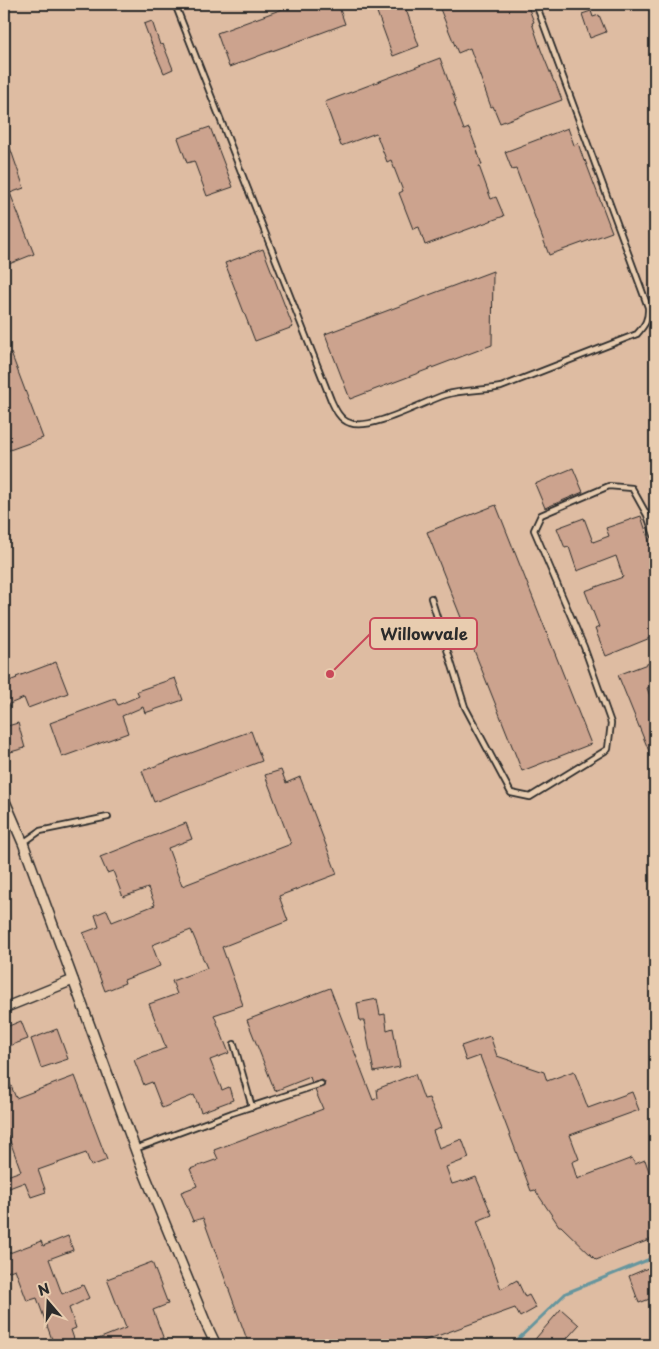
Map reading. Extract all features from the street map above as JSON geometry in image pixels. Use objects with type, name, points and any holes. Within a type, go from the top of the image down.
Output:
[{"type":"street","points":[[4,799],[135,1149],[216,1345]]},
{"type":"street","points":[[4,1008],[72,980]]},
{"type":"lane","points":[[176,4],[331,400],[336,411],[343,419],[360,425],[376,422],[444,395],[501,387],[637,334],[647,322],[649,315],[648,307],[536,4]]},
{"type":"lane","points":[[431,598],[465,707],[511,793],[530,797],[608,749],[611,723],[584,646],[534,530],[540,515],[609,486],[632,488],[647,515],[655,538]]},
{"type":"lane","points":[[22,843],[40,831],[108,817]]},
{"type":"lane","points":[[234,1044],[252,1107]]},
{"type":"lane","points":[[135,1149],[321,1084]]},
{"type":"shaded area","points":[[4,4],[655,4],[655,1345],[4,1345]]},
{"type":"building","points":[[296,4],[338,4],[345,24],[229,67],[217,33]]},
{"type":"building","points":[[374,4],[404,4],[419,46],[393,56]]},
{"type":"building","points":[[438,4],[527,4],[541,50],[562,100],[500,123],[493,106],[491,107],[470,48],[458,53]]},
{"type":"building","points":[[591,11],[593,17],[599,15],[606,32],[590,38],[582,14]]},
{"type":"building","points":[[152,21],[160,45],[163,44],[173,69],[164,73],[144,24]]},
{"type":"building","points":[[440,58],[464,130],[469,128],[476,147],[482,165],[479,166],[491,199],[496,197],[504,216],[425,245],[419,227],[413,229],[399,193],[403,191],[391,160],[387,162],[376,133],[341,146],[325,102]]},
{"type":"building","points":[[210,127],[233,187],[207,196],[194,161],[187,163],[178,138]]},
{"type":"building","points":[[568,128],[574,145],[578,143],[612,232],[549,255],[523,185],[516,169],[512,170],[505,152]]},
{"type":"building","points":[[4,134],[24,188],[10,193],[34,254],[4,266]]},
{"type":"building","points":[[263,249],[293,327],[255,341],[225,263]]},
{"type":"building","points":[[493,271],[492,345],[350,399],[325,334]]},
{"type":"building","points":[[11,353],[43,438],[4,452],[4,356]]},
{"type":"building","points":[[573,468],[583,492],[545,508],[535,484]]},
{"type":"building","points":[[496,505],[591,744],[522,771],[427,532]]},
{"type":"building","points":[[641,516],[655,559],[655,636],[606,656],[595,629],[599,627],[585,591],[623,577],[616,556],[577,571],[569,547],[565,548],[557,528],[584,518],[593,542],[609,536],[606,528]]},
{"type":"building","points":[[655,661],[655,684],[647,688],[655,709],[655,766],[618,675]]},
{"type":"building","points":[[56,662],[68,693],[28,708],[24,698],[7,705],[4,697],[4,683]]},
{"type":"building","points":[[175,678],[183,700],[145,713],[143,707],[122,716],[128,733],[62,757],[50,723],[115,699],[118,705],[139,696],[137,691]]},
{"type":"building","points":[[18,723],[25,748],[7,753],[4,742],[4,727]]},
{"type":"building","points":[[251,731],[262,761],[154,802],[142,771]]},
{"type":"building","points":[[281,770],[286,783],[300,777],[337,874],[279,896],[288,921],[222,947],[243,1005],[214,1015],[229,1053],[210,1060],[222,1090],[229,1087],[233,1100],[201,1112],[194,1095],[162,1108],[152,1082],[144,1085],[134,1060],[166,1048],[149,1004],[177,994],[172,981],[207,968],[191,930],[152,945],[160,966],[124,980],[125,983],[105,991],[83,933],[99,927],[95,915],[107,910],[112,922],[155,905],[148,888],[123,897],[113,871],[107,873],[100,857],[186,823],[192,839],[168,848],[182,886],[291,844],[265,775]]},
{"type":"building","points":[[330,988],[373,1100],[378,1098],[377,1089],[415,1074],[424,1099],[429,1098],[441,1128],[433,1131],[439,1148],[462,1139],[469,1158],[446,1167],[452,1184],[476,1177],[492,1215],[477,1221],[501,1289],[517,1280],[525,1297],[529,1295],[536,1308],[520,1317],[515,1308],[412,1345],[249,1345],[203,1218],[193,1221],[181,1192],[197,1186],[190,1169],[218,1159],[214,1150],[323,1109],[315,1090],[324,1086],[325,1082],[322,1080],[312,1083],[310,1077],[275,1091],[247,1020]]},
{"type":"building","points":[[377,999],[380,1015],[385,1014],[387,1030],[393,1028],[400,1067],[374,1072],[364,1021],[360,1021],[357,1003]]},
{"type":"building","points":[[21,1021],[28,1039],[4,1048],[4,1028]]},
{"type":"building","points":[[57,1029],[68,1059],[41,1068],[31,1039]]},
{"type":"building","points":[[490,1036],[497,1056],[544,1072],[547,1081],[574,1071],[588,1108],[632,1092],[639,1110],[570,1135],[579,1159],[572,1162],[577,1179],[632,1158],[635,1164],[645,1160],[650,1174],[655,1172],[655,1238],[596,1260],[559,1226],[535,1190],[531,1191],[480,1056],[466,1061],[461,1046]]},
{"type":"building","points":[[4,1069],[16,1098],[75,1076],[107,1160],[91,1166],[86,1153],[38,1170],[46,1192],[31,1197],[25,1182],[4,1190],[4,1177],[21,1171],[4,1125]]},
{"type":"building","points":[[68,1236],[73,1250],[49,1259],[62,1294],[83,1285],[89,1298],[69,1308],[76,1328],[71,1330],[74,1339],[54,1345],[37,1298],[27,1301],[15,1269],[4,1273],[4,1255],[41,1241],[43,1246]]},
{"type":"building","points":[[152,1262],[168,1304],[153,1310],[166,1345],[83,1345],[126,1328],[107,1279]]},
{"type":"building","points":[[655,1265],[655,1297],[639,1303],[629,1276]]},
{"type":"building","points":[[561,1309],[579,1325],[561,1345],[530,1345]]},
{"type":"waterway","points":[[512,1345],[566,1293],[655,1257]]},
{"type":"place","name":"Willowvale","points":[[330,674]]}]
